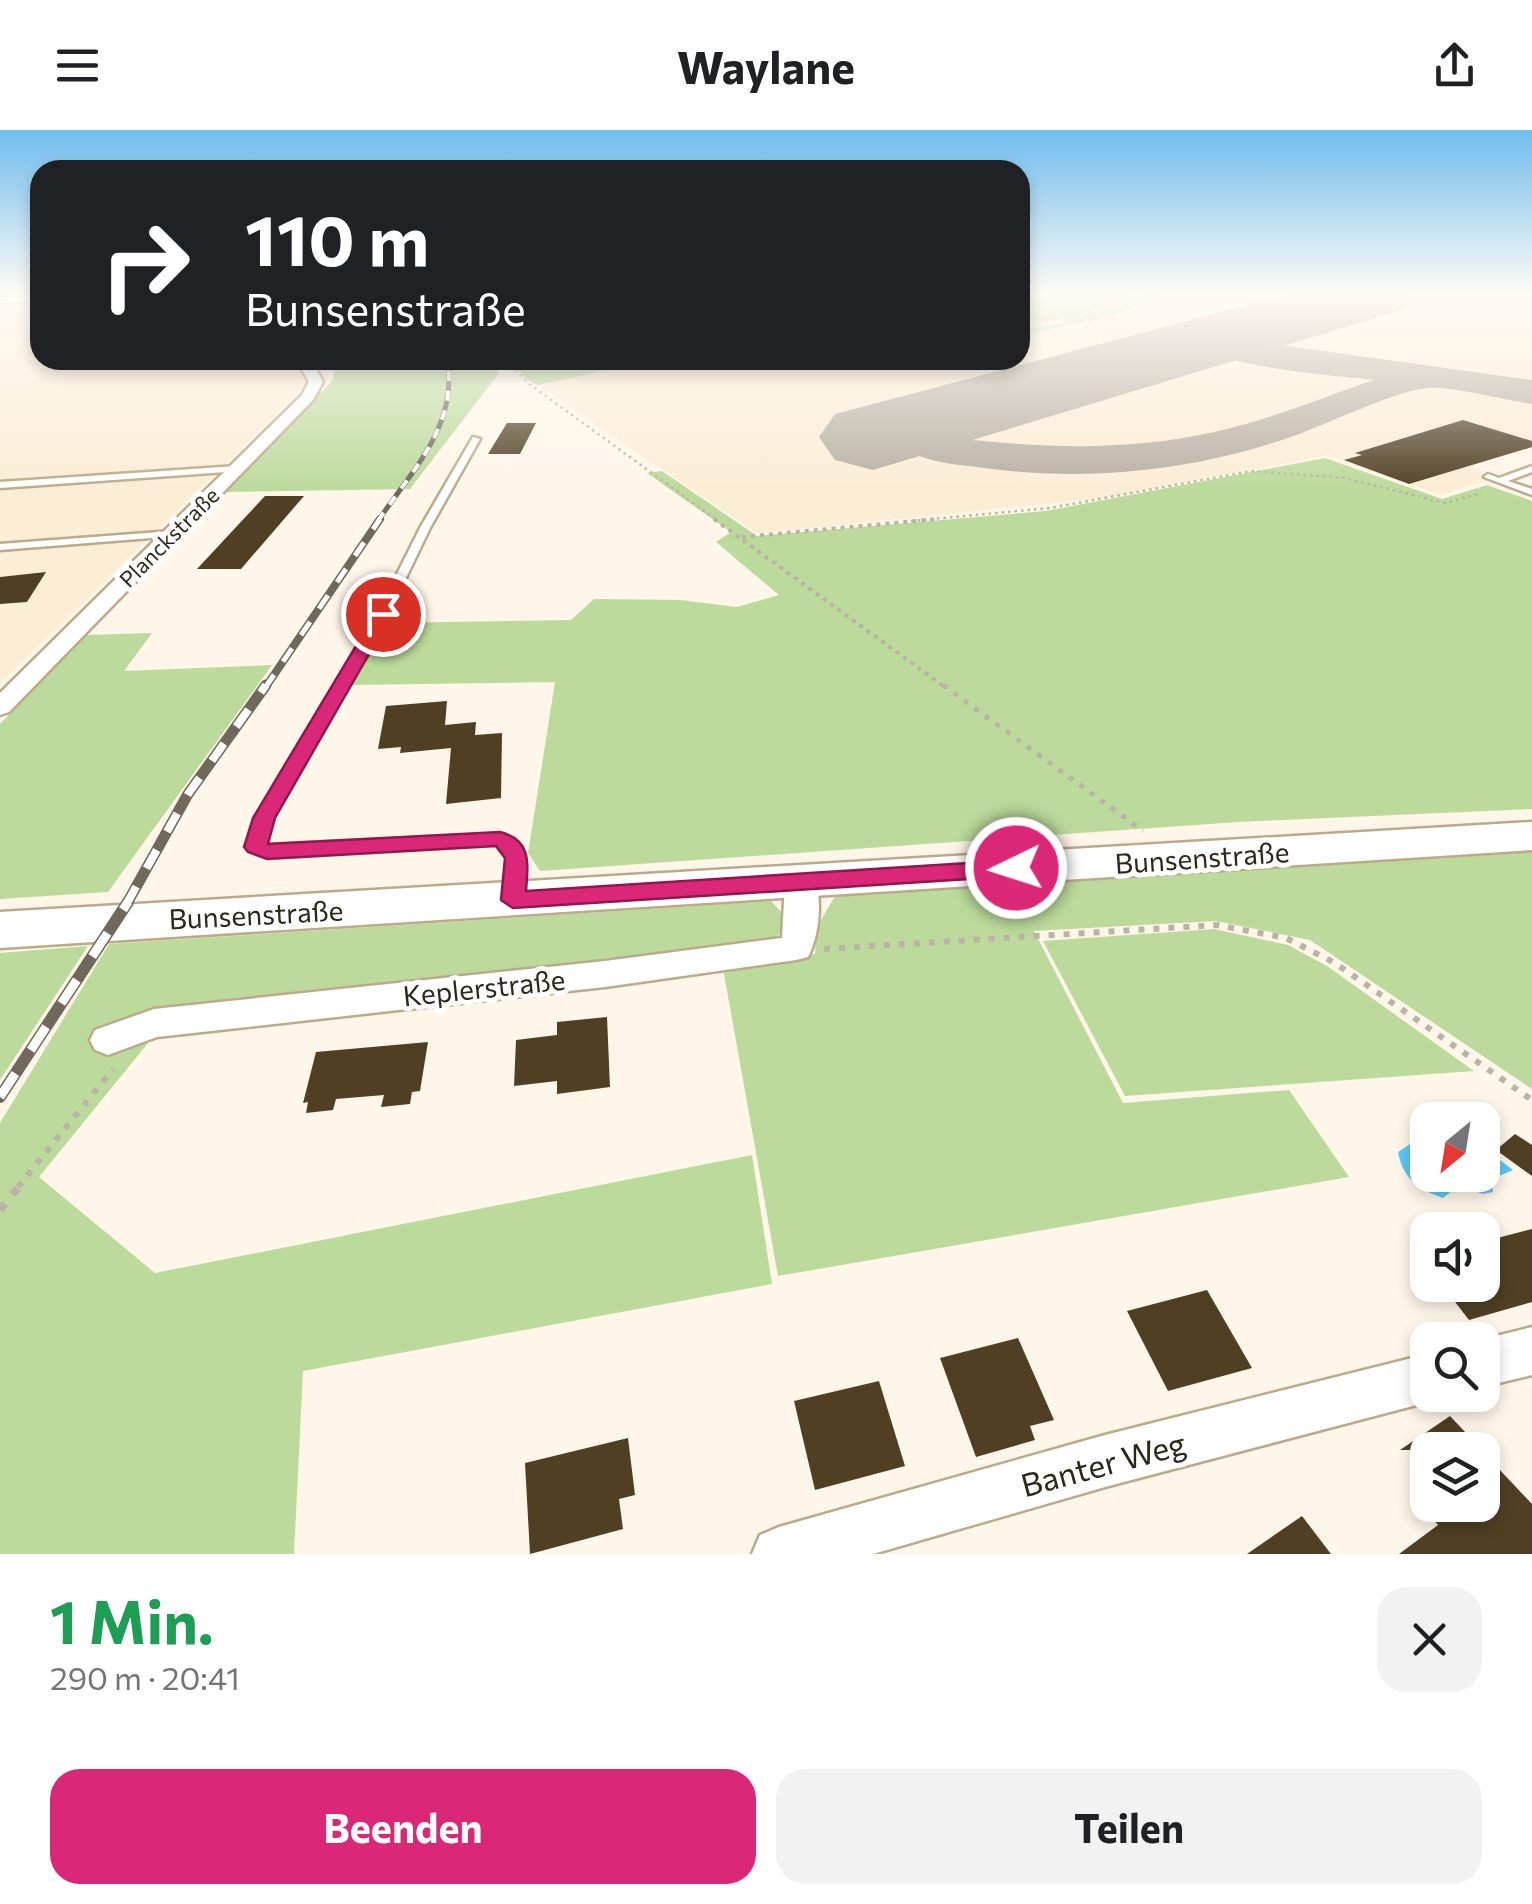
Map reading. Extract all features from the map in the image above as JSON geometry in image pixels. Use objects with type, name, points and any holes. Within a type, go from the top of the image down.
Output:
[{"type":"street","name":"Planckstraße","points":[[0,706],[314,390],[316,377],[311,370]]},
{"type":"street","name":"Bunsenstraße","points":[[0,930],[1532,836]]},
{"type":"street","points":[[796,948],[801,926],[800,882]]},
{"type":"street","name":"Keplerstraße","points":[[108,1040],[154,1023],[606,974],[796,948]]},
{"type":"street","points":[[1500,1359],[1532,1351]]},
{"type":"street","name":"Banter Weg","points":[[779,1554],[1105,1462],[1410,1383]]},
{"type":"lane","points":[[476,439],[425,528],[369,642],[264,818],[256,847],[267,851],[500,839],[512,845],[517,858],[513,900]]},
{"type":"lane","points":[[0,485],[237,469]]},
{"type":"lane","points":[[1504,482],[1532,469]]},
{"type":"lane","points":[[1488,477],[1532,492]]},
{"type":"lane","points":[[0,547],[173,534]]},
{"type":"path","points":[[516,370],[528,384],[1157,842]]},
{"type":"path","points":[[742,537],[1050,508],[1252,472],[1345,478],[1445,503],[1504,482]]},
{"type":"path","points":[[796,948],[848,951],[1217,924],[1286,938],[1335,963],[1532,1100]]},
{"type":"path","points":[[0,1210],[109,1073],[140,1049],[154,1023]]},
{"type":"shaded area","points":[[0,360],[30,360],[30,370],[300,370],[309,382],[0,683]]},
{"type":"shaded area","points":[[1030,360],[1532,360],[1532,447],[1469,466],[1498,477],[1441,495],[1328,455],[1112,497],[756,533],[538,385],[606,370],[1030,370]]},
{"type":"green space","points":[[334,370],[499,373],[410,489],[224,492],[333,380]]},
{"type":"green space","points":[[519,370],[606,370],[538,385]]},
{"type":"green space","points":[[1325,458],[1442,499],[1487,485],[1532,501],[1532,809],[1238,822],[540,871],[528,853],[555,682],[349,685],[385,623],[571,620],[594,599],[680,600],[737,607],[779,595],[716,542],[731,532],[647,473],[662,471],[757,536],[1046,511]]},
{"type":"green space","points":[[152,633],[124,671],[272,665],[108,892],[0,899],[0,724],[85,635]]},
{"type":"green space","points":[[1532,845],[1532,1089],[1310,940],[1216,921],[1034,931],[1123,1103],[1289,1090],[1349,1177],[778,1276],[723,968],[157,1032],[39,1177],[155,1273],[752,1155],[772,1284],[303,1371],[294,1554],[0,1554],[0,1123],[109,944],[771,901],[785,916],[779,935],[735,962],[815,954],[817,927],[835,896]]},
{"type":"green space","points":[[1214,929],[1288,945],[1327,966],[1474,1071],[1125,1096],[1043,941]]},
{"type":"green space","points":[[88,946],[0,1080],[0,953]]},
{"type":"water","points":[[1410,1144],[1410,1178],[1400,1161],[1398,1152]]},
{"type":"water","points":[[1500,1160],[1513,1170],[1500,1176]]},
{"type":"water","points":[[1428,1192],[1450,1192],[1443,1198]]},
{"type":"building","points":[[1463,420],[1532,441],[1532,447],[1409,484],[1344,460],[1362,455],[1355,453]]},
{"type":"building","points":[[507,423],[536,423],[520,454],[488,454]]},
{"type":"building","points":[[265,496],[304,496],[241,569],[197,569]]},
{"type":"building","points":[[46,572],[27,602],[0,604],[0,577]]},
{"type":"building","points":[[447,701],[445,725],[476,722],[475,735],[502,733],[501,798],[446,804],[451,748],[400,753],[401,747],[378,749],[386,706]]},
{"type":"building","points":[[607,1017],[610,1087],[557,1094],[557,1081],[514,1086],[516,1040],[557,1035],[557,1022]]},
{"type":"building","points":[[428,1042],[420,1091],[412,1092],[410,1104],[381,1107],[384,1095],[336,1099],[333,1110],[306,1113],[308,1102],[303,1103],[316,1052]]},
{"type":"building","points":[[1515,1134],[1532,1145],[1532,1176],[1500,1153],[1500,1147]]},
{"type":"building","points":[[1532,1229],[1532,1302],[1469,1320],[1455,1302],[1500,1302],[1500,1237]]},
{"type":"building","points":[[1207,1290],[1252,1368],[1168,1391],[1127,1311]]},
{"type":"building","points":[[1018,1338],[1054,1420],[1030,1426],[1035,1440],[976,1457],[940,1358]]},
{"type":"building","points":[[879,1381],[905,1466],[815,1490],[794,1401]]},
{"type":"building","points":[[1450,1416],[1465,1432],[1426,1432]]},
{"type":"building","points":[[628,1438],[635,1495],[619,1499],[623,1529],[530,1554],[525,1463]]},
{"type":"building","points":[[1500,1470],[1532,1504],[1532,1554],[1399,1554],[1438,1525],[1435,1522],[1500,1522]]},
{"type":"building","points":[[1302,1516],[1331,1554],[1247,1554]]},
{"type":"taxiway","points":[[1311,360],[1406,374]]},
{"type":"taxiway","points":[[1418,376],[1532,392]]},
{"type":"taxiway","points":[[922,424],[910,432],[915,438],[947,450],[1041,460],[1146,457],[1247,437],[1415,380]]},
{"type":"runway","points":[[873,437],[1142,360]]},
{"type":"railway","points":[[378,521],[430,446],[446,405],[448,370]]},
{"type":"railway","points":[[265,688],[380,519]]},
{"type":"railway","points":[[126,905],[188,794],[266,685]]},
{"type":"railway","points":[[0,1097],[128,902]]},
{"type":"route","points":[[383,614],[264,818],[256,847],[267,851],[500,839],[512,845],[517,858],[513,900],[1016,868]]}]
